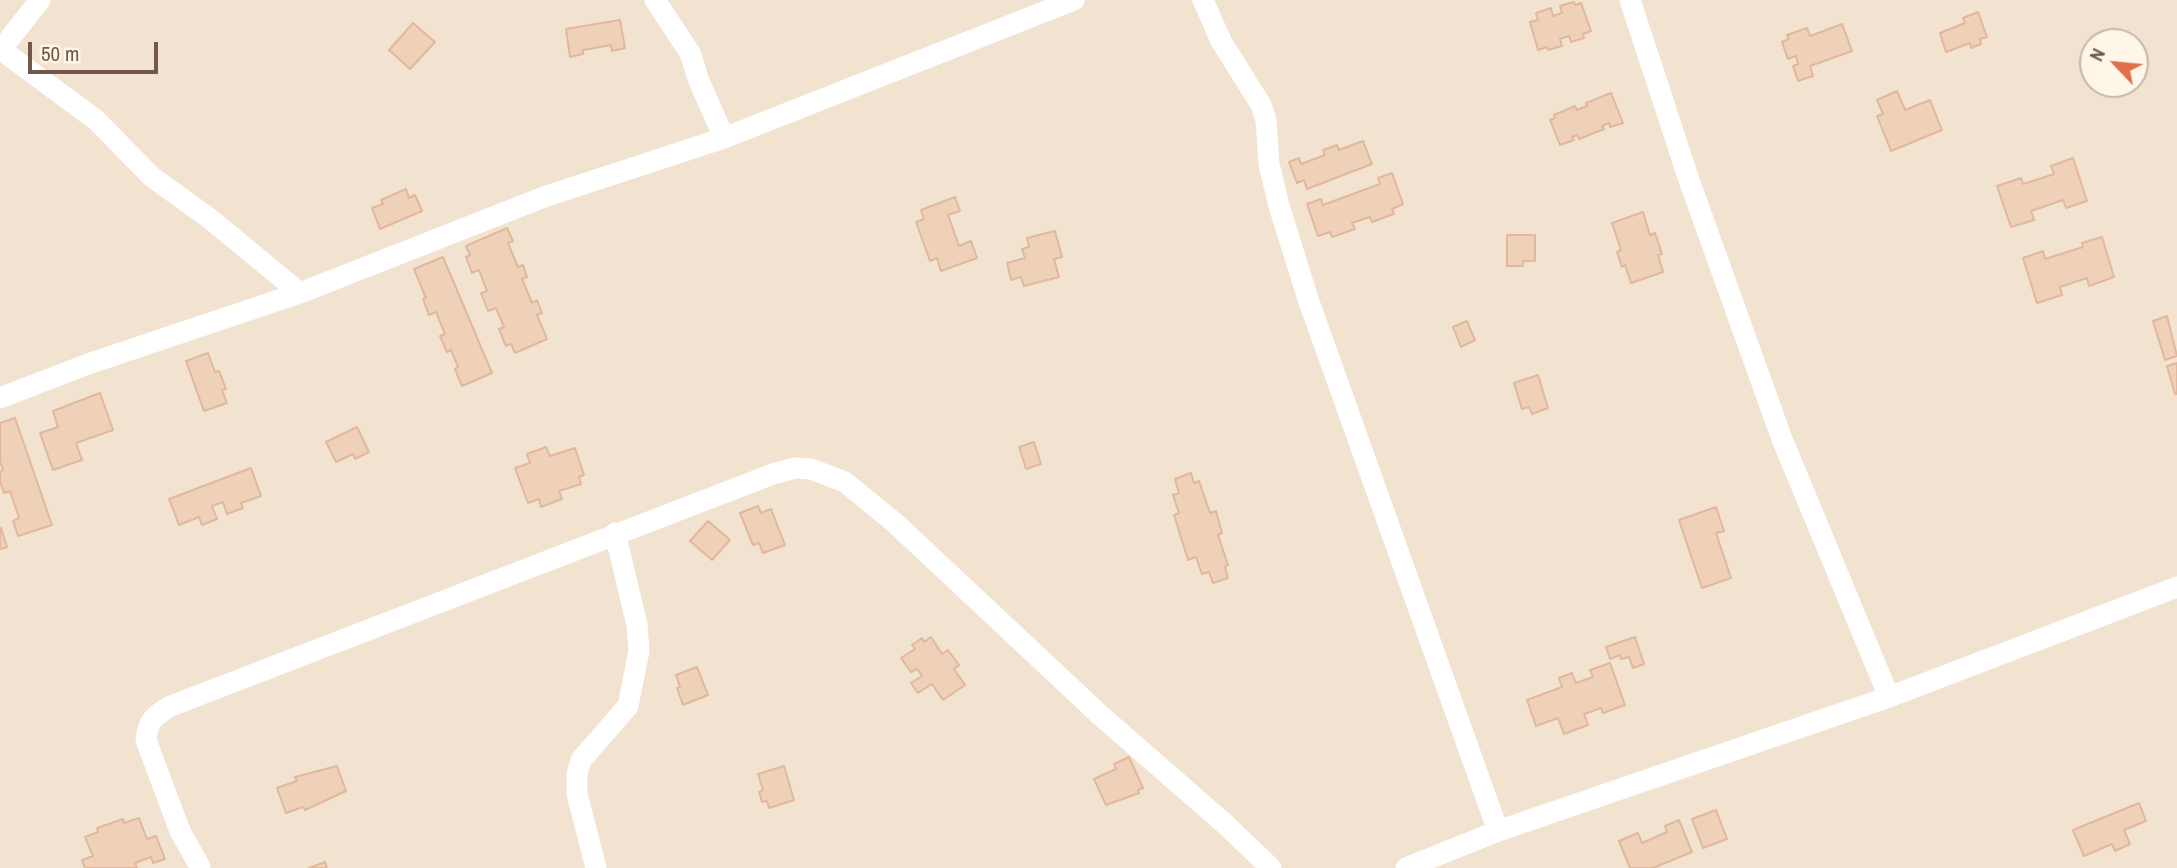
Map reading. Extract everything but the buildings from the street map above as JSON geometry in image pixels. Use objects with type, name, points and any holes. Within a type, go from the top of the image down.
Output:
[{"type":"street","points":[[40,0],[0,50],[96,120],[152,177],[209,218],[299,293]]},
{"type":"street","points":[[654,0],[690,53],[724,138]]},
{"type":"street","points":[[0,398],[88,364],[299,293],[544,197],[724,138],[1074,0]]},
{"type":"street","points":[[1203,0],[1221,41],[1261,105],[1266,120],[1272,175],[1308,299],[1497,831]]},
{"type":"street","points":[[1630,0],[1689,180],[1782,439],[1889,697]]},
{"type":"street","points":[[200,867],[180,831],[146,740],[147,727],[154,715],[171,706],[615,533],[795,468],[811,469],[845,482],[895,523],[1100,715],[1225,824],[1271,868]]},
{"type":"street","points":[[596,868],[577,794],[580,761],[628,706],[639,651],[638,625],[615,533]]},
{"type":"street","points":[[1406,868],[1497,831],[1889,697],[2177,587]]},
{"type":"shaded area","points":[[0,0],[2177,0],[2177,868],[0,868]]}]
